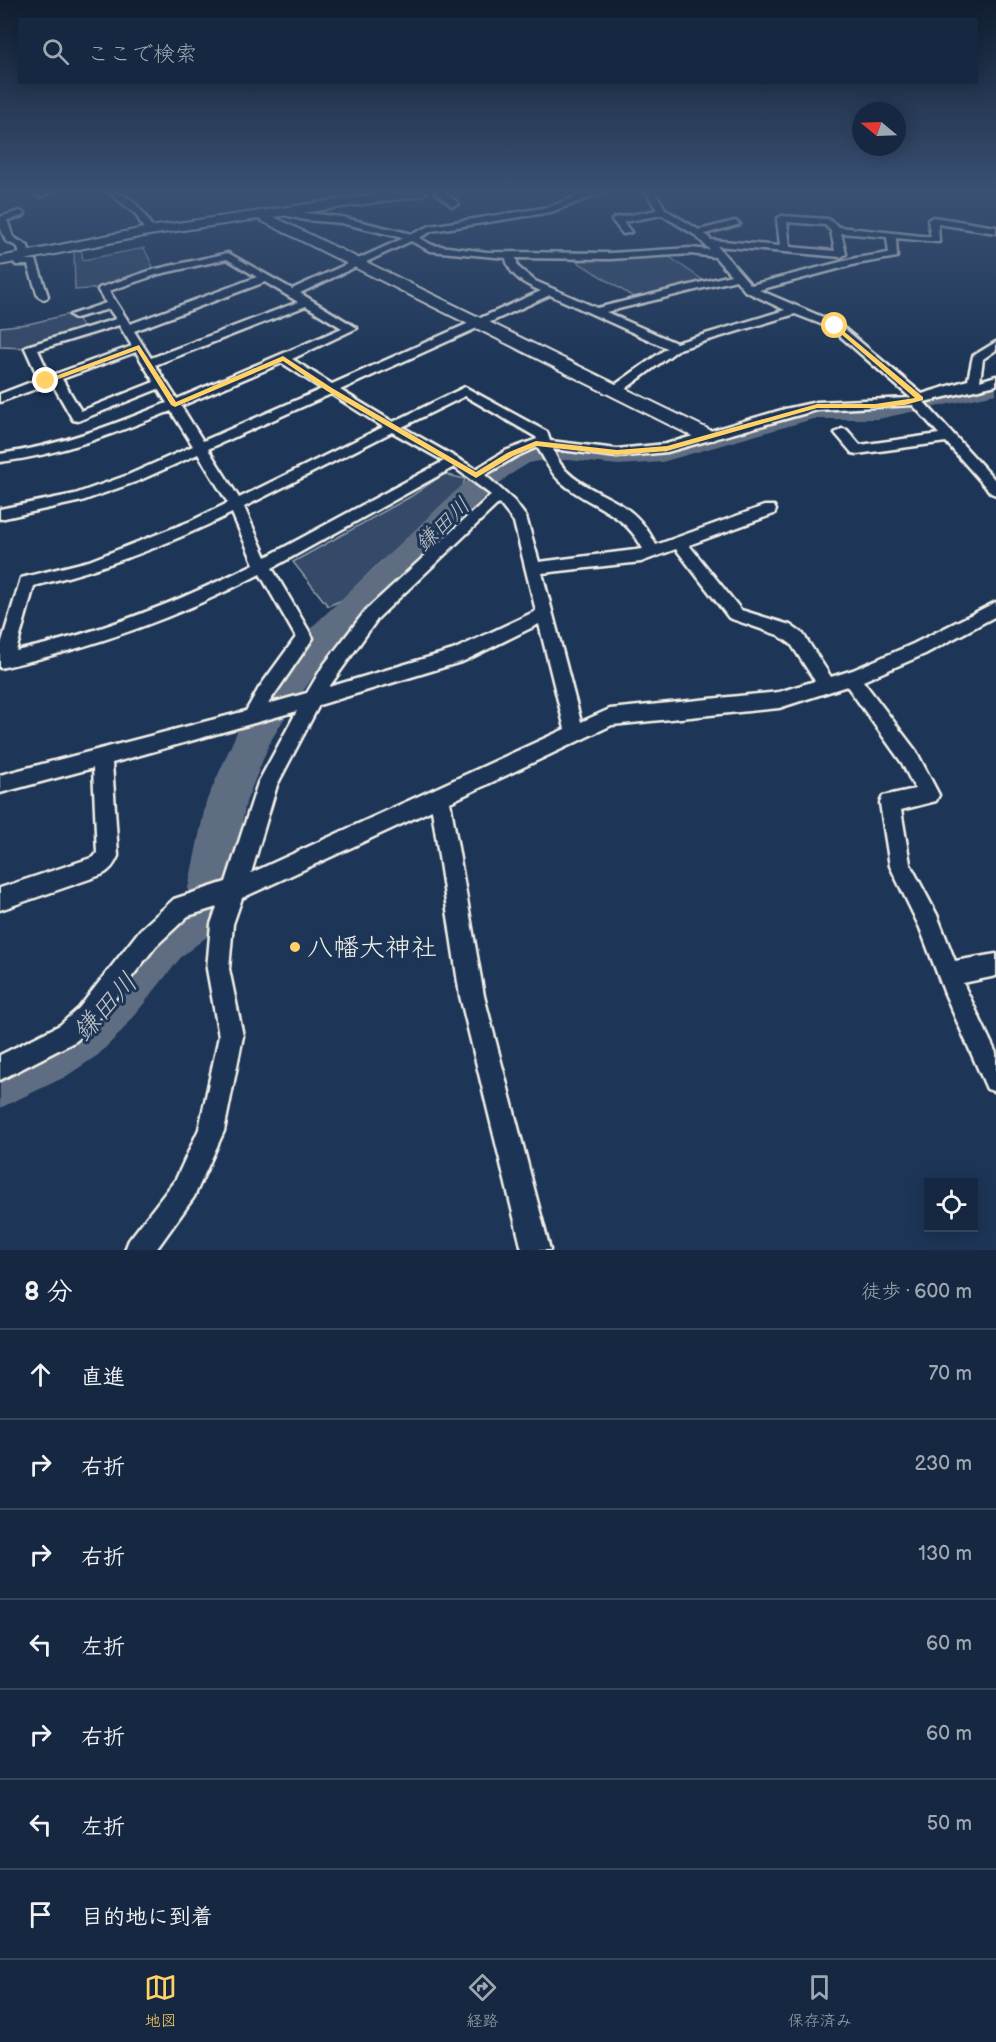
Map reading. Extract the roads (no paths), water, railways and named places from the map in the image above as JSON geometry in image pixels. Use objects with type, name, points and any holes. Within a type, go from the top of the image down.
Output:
[{"type":"street","points":[[22,250],[20,263],[32,262],[43,296]]},
{"type":"street","points":[[0,261],[53,250]]},
{"type":"street","points":[[331,250],[707,436]]},
{"type":"street","points":[[292,293],[379,250]]},
{"type":"street","points":[[454,250],[511,256],[610,256],[687,250]]},
{"type":"street","points":[[694,250],[718,254]]},
{"type":"street","points":[[715,250],[749,289],[835,326],[918,400],[996,490]]},
{"type":"street","points":[[800,250],[841,254],[840,250]]},
{"type":"street","points":[[749,289],[856,261],[894,255],[893,250]]},
{"type":"street","points":[[0,458],[51,450],[88,439],[175,405],[351,328],[228,256],[156,272],[103,290],[148,363],[175,405],[201,447],[236,505],[262,565],[305,638],[265,693],[252,717]]},
{"type":"street","points":[[511,256],[513,268],[519,275],[549,292],[675,347]]},
{"type":"street","points":[[594,312],[737,277]]},
{"type":"street","points":[[161,383],[78,417],[50,380],[31,348],[125,325],[265,278]]},
{"type":"street","points":[[0,514],[77,498],[133,478],[549,292]]},
{"type":"street","points":[[148,363],[307,302]]},
{"type":"street","points":[[75,315],[112,305]]},
{"type":"street","points":[[616,390],[675,347],[795,310]]},
{"type":"street","points":[[967,386],[974,382],[977,358],[996,345]]},
{"type":"street","points":[[0,398],[139,347]]},
{"type":"street","points":[[283,358],[330,390],[476,475],[511,505],[521,521],[575,732]]},
{"type":"street","points":[[476,475],[510,454],[536,443],[617,453],[667,448],[817,406],[875,406],[918,400],[967,386],[988,384],[996,380]]},
{"type":"street","points":[[453,462],[262,565],[175,608],[110,634],[3,661],[27,582],[92,566],[196,525],[465,391],[542,435],[552,464],[561,474],[626,514],[645,534],[652,552]]},
{"type":"street","points":[[842,433],[857,450],[949,437]]},
{"type":"street","points":[[139,1250],[185,1188],[212,1131],[231,1036],[218,969],[222,924],[267,783],[329,671],[372,614],[499,495]]},
{"type":"street","points":[[533,568],[595,563],[641,556],[769,510]]},
{"type":"street","points":[[678,543],[735,614],[784,630],[797,639],[827,685]]},
{"type":"street","points":[[0,1068],[68,1033],[87,1016],[148,938],[182,907],[233,891],[440,798],[610,717],[779,700],[851,678],[994,613]]},
{"type":"street","points":[[0,784],[102,759],[458,656],[544,614]]},
{"type":"street","points":[[851,678],[909,758],[929,795],[890,803],[900,866],[929,923],[996,1080]]},
{"type":"street","points":[[0,899],[101,865],[108,856],[102,759]]},
{"type":"street","points":[[440,798],[472,996],[536,1250]]},
{"type":"street","points":[[949,974],[996,965]]},
{"type":"waterway","name":"鎌田川","points":[[209,888],[226,802],[254,735],[277,698],[325,635],[471,493],[498,470],[521,456],[540,452],[568,451],[619,456],[662,453],[812,411],[878,411],[996,387]]},
{"type":"waterway","name":"鎌田川","points":[[0,1083],[48,1059],[81,1038],[105,1015],[166,940],[198,917]]},
{"type":"place","name":"八幡大神社","points":[[295,947]]}]
